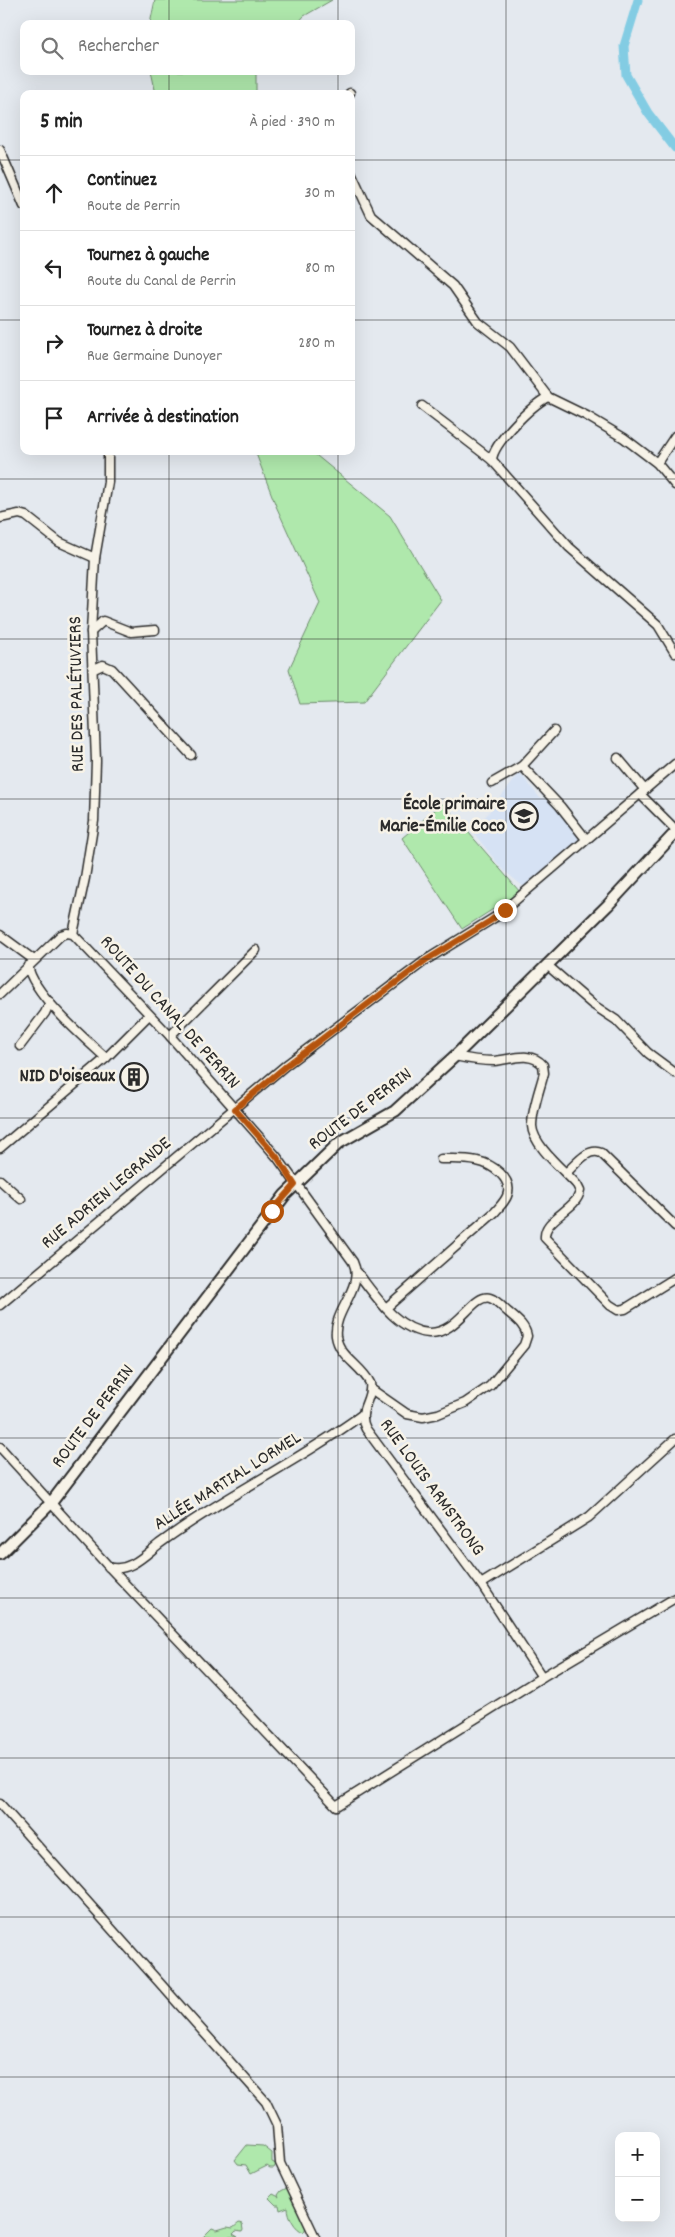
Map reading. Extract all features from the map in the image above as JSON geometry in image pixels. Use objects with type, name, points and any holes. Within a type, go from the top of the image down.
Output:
[{"type":"main road","name":"ROUTE DE PERRIN","points":[[0,1554],[51,1502],[272,1211],[295,1185],[339,1143],[395,1111],[455,1056],[608,905],[675,833]]},
{"type":"street","points":[[0,150],[20,197]]},
{"type":"street","points":[[355,181],[371,215],[452,286],[478,322],[510,348],[548,397],[610,429],[657,463],[675,485]]},
{"type":"street","points":[[492,460],[493,452],[501,441],[535,406],[548,397]]},
{"type":"street","points":[[422,406],[492,460],[568,547],[658,625],[675,653]]},
{"type":"street","points":[[657,463],[675,436]]},
{"type":"street","name":"RUE DES PALÉTUVIERS","points":[[73,934],[94,822],[96,791],[94,669],[91,632],[96,558],[108,482],[108,455]]},
{"type":"street","points":[[0,518],[19,514],[26,516],[59,542],[96,558]]},
{"type":"street","points":[[91,632],[98,623],[105,621],[131,632],[155,630]]},
{"type":"street","points":[[94,669],[103,665],[112,669],[192,755]]},
{"type":"street","points":[[492,783],[522,766],[554,731]]},
{"type":"street","points":[[618,758],[642,792],[675,829]]},
{"type":"street","name":"RUE ADRIEN LEGRANDE","points":[[0,1305],[286,1066],[426,960],[497,916],[675,764]]},
{"type":"street","points":[[522,766],[560,806],[586,839]]},
{"type":"street","points":[[0,994],[61,935],[73,934]]},
{"type":"street","name":"ROUTE DU CANAL DE PERRIN","points":[[73,934],[170,1036],[235,1109],[277,1157],[295,1185]]},
{"type":"street","points":[[0,935],[34,960]]},
{"type":"street","points":[[170,1036],[256,950]]},
{"type":"street","points":[[547,964],[592,1004],[616,1020],[648,1053],[675,1073]]},
{"type":"street","points":[[28,966],[32,979],[50,1002],[106,1058]]},
{"type":"street","points":[[20,1046],[45,1013],[50,1002]]},
{"type":"street","points":[[0,1148],[106,1058],[150,1015]]},
{"type":"street","points":[[455,1056],[495,1060],[528,1056],[541,1063],[544,1073],[532,1126],[534,1136],[542,1148],[578,1184],[580,1194],[548,1227],[545,1238],[610,1305],[618,1310],[625,1309],[675,1278]]},
{"type":"street","points":[[566,1173],[589,1153],[595,1151],[601,1153],[675,1226]]},
{"type":"street","points":[[386,1308],[495,1212],[506,1198],[507,1186],[505,1180],[492,1166],[478,1161],[441,1159]]},
{"type":"street","points":[[0,1180],[21,1199]]},
{"type":"street","points":[[295,1185],[353,1262],[357,1272],[395,1317],[423,1332],[439,1332],[457,1322],[481,1299],[490,1298],[524,1327],[527,1338],[524,1346],[490,1386],[466,1403],[438,1414],[423,1417],[407,1414],[371,1389],[367,1378],[342,1351],[336,1333],[338,1319],[357,1272]]},
{"type":"street","name":"RUE LOUIS ARMSTRONG","points":[[371,1389],[362,1414],[366,1429],[481,1584],[542,1677]]},
{"type":"street","name":"ALLÉE MARTIAL LORMEL","points":[[109,1567],[121,1568],[135,1562],[195,1519],[336,1433],[362,1414]]},
{"type":"street","points":[[481,1584],[589,1517],[675,1438]]},
{"type":"street","points":[[0,1447],[109,1567],[336,1806],[542,1677],[675,1598]]},
{"type":"street","points":[[0,1804],[266,2102],[276,2125],[280,2163],[314,2237]]},
{"type":"shaded area","name":"École primaire Marie-Émilie Coco","points":[[520,773],[540,798],[550,799],[581,839],[524,887],[502,869],[473,832]]},
{"type":"green space","points":[[155,0],[332,0],[304,16],[300,20],[151,20]]},
{"type":"green space","points":[[152,75],[256,75],[256,90],[155,90]]},
{"type":"green space","points":[[257,455],[316,455],[390,516],[441,600],[364,702],[300,704],[289,669],[320,603],[276,506]]},
{"type":"green space","points":[[443,803],[520,892],[462,929],[402,838]]},
{"type":"green space","points":[[247,2145],[263,2146],[272,2153],[272,2162],[276,2164],[274,2168],[267,2166],[251,2174],[246,2165],[238,2164],[235,2160]]},
{"type":"green space","points":[[289,2187],[306,2227],[304,2232],[298,2229],[293,2222],[288,2207],[280,2210],[279,2205],[276,2205],[269,2198],[273,2194],[279,2197],[278,2195],[281,2191]]},
{"type":"green space","points":[[239,2223],[242,2224],[242,2232],[236,2231],[233,2234],[238,2237],[203,2237],[212,2228],[217,2230],[227,2227],[233,2228]]},
{"type":"waterway","points":[[638,0],[624,46],[626,75],[648,113],[675,148]]},
{"type":"place","name":"École primaire Marie-Émilie Coco","points":[[524,816]]},
{"type":"place","name":"NID D'oiseaux","points":[[134,1077]]},
{"type":"route","points":[[272,1211],[295,1185],[277,1157],[235,1109],[286,1066],[380,997],[426,960],[505,910]]}]
